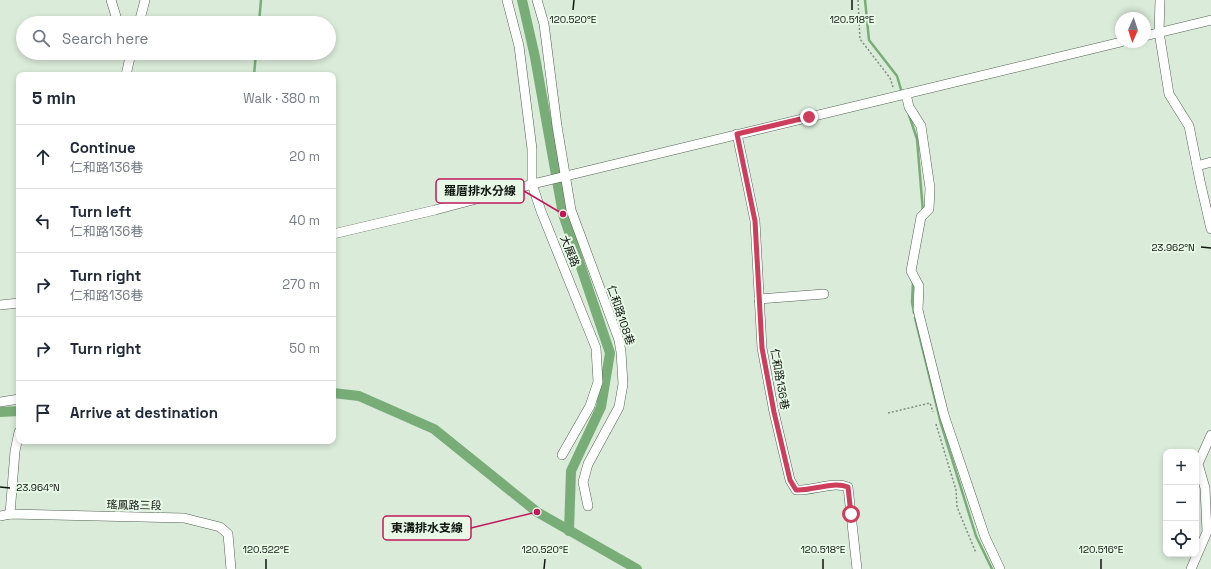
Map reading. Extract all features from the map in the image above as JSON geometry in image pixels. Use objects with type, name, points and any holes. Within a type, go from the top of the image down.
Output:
[{"type":"street","points":[[111,0],[116,16]]},
{"type":"street","points":[[141,16],[145,0]]},
{"type":"street","name":"大展路","points":[[507,0],[519,46],[532,148],[534,183],[541,211],[596,348],[598,382],[590,406],[562,455]]},
{"type":"street","name":"仁和路108巷","points":[[537,0],[544,24],[564,176],[570,210],[619,340],[621,352],[623,384],[619,407],[588,464],[583,482],[588,506]]},
{"type":"street","points":[[1160,0],[1159,32],[1169,94],[1189,126],[1211,229]]},
{"type":"street","points":[[1151,34],[1211,20]]},
{"type":"street","points":[[336,233],[435,210],[534,183],[1115,43]]},
{"type":"street","points":[[127,72],[129,60]]},
{"type":"street","points":[[900,95],[921,126],[930,188],[929,209],[921,217],[911,271],[919,286],[918,310],[944,415],[985,537],[1000,569]]},
{"type":"street","name":"仁和路136巷","points":[[737,134],[755,221],[762,348],[774,412],[790,480],[796,490],[805,491],[841,484],[848,487],[857,569]]},
{"type":"street","points":[[1197,166],[1211,162]]},
{"type":"street","points":[[759,298],[824,294]]},
{"type":"street","points":[[0,304],[16,303]]},
{"type":"street","points":[[0,402],[16,399]]},
{"type":"street","points":[[1191,569],[1207,532],[1205,488],[1198,464],[1211,435]]},
{"type":"street","points":[[10,514],[16,444]]},
{"type":"street","name":"瑤鳳路三段","points":[[0,516],[10,514],[184,518],[220,527],[228,534],[231,569]]},
{"type":"path","points":[[858,0],[860,39],[890,78],[900,95]]},
{"type":"path","points":[[888,413],[930,403],[934,416]]},
{"type":"path","points":[[936,423],[956,490],[957,507],[976,553]]},
{"type":"waterway","points":[[260,16],[261,0]]},
{"type":"waterway","points":[[522,0],[535,57],[563,214],[610,353],[601,407],[571,471],[569,531]]},
{"type":"waterway","points":[[865,0],[869,40],[897,76],[902,93]]},
{"type":"waterway","points":[[254,72],[255,60]]},
{"type":"waterway","points":[[909,115],[917,139],[923,212]]},
{"type":"waterway","points":[[913,282],[912,302],[914,313]]},
{"type":"waterway","points":[[915,318],[941,424],[976,536],[992,569]]},
{"type":"waterway","points":[[336,393],[359,396],[434,429],[537,512],[637,569]]},
{"type":"waterway","points":[[0,412],[16,411]]},
{"type":"place","name":"羅厝排水分線","points":[[563,214]]},
{"type":"place","name":"東溝排水支線","points":[[537,512]]},
{"type":"route","points":[[809,117],[737,134],[755,221],[762,348],[774,412],[790,480],[796,490],[805,491],[841,484],[848,487],[851,514]]}]
